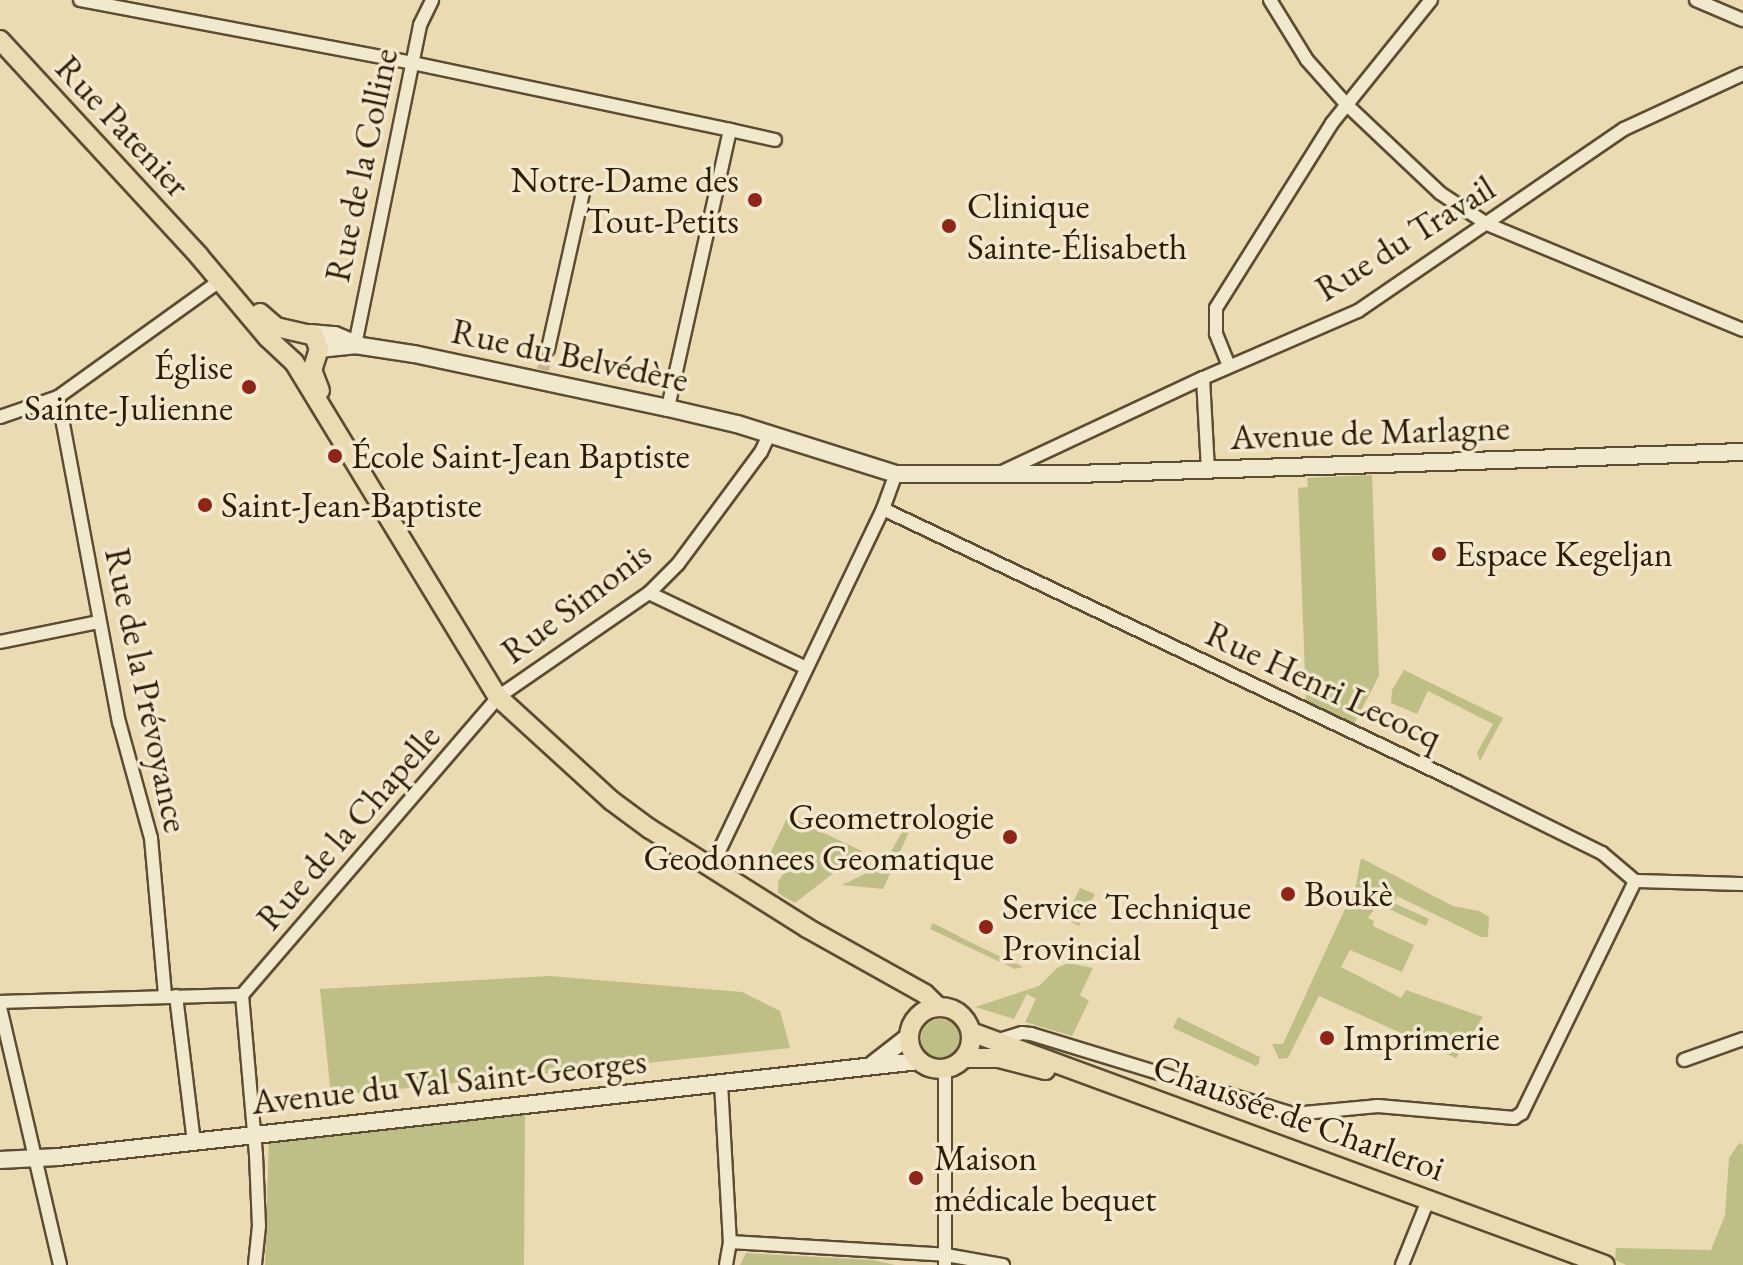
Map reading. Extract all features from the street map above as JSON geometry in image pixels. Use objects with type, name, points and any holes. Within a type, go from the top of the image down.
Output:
[{"type":"main road","name":"Rue Patenier","points":[[0,40],[199,256],[295,344]]},
{"type":"main road","name":"Rue Patenier","points":[[199,256],[218,282],[295,344]]},
{"type":"main road","name":"Rue du Belvédère","points":[[295,344],[355,345],[542,375],[769,435],[896,474]]},
{"type":"main road","points":[[295,344],[345,440],[498,697],[612,801],[711,868],[875,969],[925,994],[938,1007],[957,1012],[971,1032],[965,1058],[945,1069],[936,1069],[919,1061],[910,1000],[875,969]]},
{"type":"main road","name":"Avenue de Marlagne","points":[[896,474],[1208,470],[1743,452]]},
{"type":"main road","points":[[871,1065],[938,1007]]},
{"type":"main road","name":"Chaussée de Charleroi","points":[[971,1032],[1591,1265]]},
{"type":"main road","name":"Chaussée de Charleroi","points":[[965,1058],[999,1058],[1038,1067],[1605,1265]]},
{"type":"main road","name":"Avenue du Val Saint-Georges","points":[[0,1160],[194,1142],[919,1061]]},
{"type":"street","points":[[80,0],[413,63],[775,140]]},
{"type":"street","name":"Rue de la Colline","points":[[355,345],[420,25],[432,0]]},
{"type":"street","points":[[1270,0],[1307,60],[1384,144],[1440,193],[1487,224],[1743,330]]},
{"type":"street","points":[[1229,366],[1216,334],[1216,308],[1279,203],[1347,105],[1431,0]]},
{"type":"street","points":[[1696,0],[1743,20]]},
{"type":"street","name":"Rue du Travail","points":[[1000,473],[1229,366],[1358,311],[1624,129],[1743,74]]},
{"type":"street","points":[[668,408],[730,130]]},
{"type":"street","points":[[548,349],[583,193]]},
{"type":"street","points":[[0,417],[58,397],[218,282]]},
{"type":"street","points":[[1203,378],[1208,470]]},
{"type":"street","name":"Rue de la Prévoyance","points":[[58,397],[119,722],[151,838],[194,1142]]},
{"type":"street","name":"Rue Simonis","points":[[498,697],[649,593],[678,564],[761,452],[769,435]]},
{"type":"street","points":[[711,868],[883,509],[896,474]]},
{"type":"street","name":"Rue Henri Lecocq","points":[[883,509],[1469,787],[1602,853],[1635,881]]},
{"type":"street","points":[[649,593],[806,668]]},
{"type":"street","points":[[0,642],[98,622]]},
{"type":"street","name":"Rue de la Chapelle","points":[[242,995],[498,697]]},
{"type":"street","points":[[999,1040],[1022,1033],[1031,1034],[1293,1114],[1378,1106],[1514,1118],[1522,1113],[1635,881],[1743,884]]},
{"type":"street","points":[[60,1265],[0,1005],[242,995],[255,1135],[259,1226],[255,1265]]},
{"type":"street","points":[[1684,1060],[1743,1039]]},
{"type":"street","points":[[945,1069],[945,1260]]},
{"type":"street","points":[[721,1083],[730,1242],[726,1265]]},
{"type":"street","points":[[1402,1265],[1427,1202]]},
{"type":"street","points":[[730,1242],[1003,1265]]},
{"type":"shaded area","points":[[1372,475],[1379,676],[1354,724],[1306,701],[1298,488],[1308,487],[1307,478]]},
{"type":"shaded area","points":[[1404,670],[1503,718],[1480,761],[1477,753],[1493,724],[1428,691],[1417,714],[1391,703],[1392,690]]},
{"type":"shaded area","points":[[788,816],[862,851],[795,903],[778,893],[778,882],[786,869],[768,858]]},
{"type":"shaded area","points":[[913,823],[883,889],[842,885],[883,865],[905,827],[896,824]]},
{"type":"shaded area","points":[[1361,858],[1453,906],[1479,911],[1489,917],[1488,937],[1481,937],[1397,896],[1394,903],[1429,919],[1426,926],[1378,904],[1368,918],[1374,921],[1373,926],[1414,945],[1402,972],[1350,950],[1341,967],[1401,998],[1406,990],[1483,1017],[1456,1058],[1319,996],[1288,1058],[1279,1059],[1272,1044],[1283,1044],[1356,885]]},
{"type":"shaded area","points":[[1080,888],[1095,894],[1079,926],[1065,919]]},
{"type":"shaded area","points":[[933,923],[1023,967],[1015,969],[930,929]]},
{"type":"shaded area","points":[[1068,963],[1093,968],[1080,995],[1089,1001],[1072,1036],[1025,1022],[1036,999],[1027,994],[1014,1019],[975,1007],[1039,986],[1057,968]]},
{"type":"shaded area","points":[[550,976],[742,992],[780,1011],[790,1048],[331,1096],[320,989]]},
{"type":"shaded area","points":[[1178,1017],[1260,1057],[1259,1063],[1256,1066],[1173,1028]]},
{"type":"shaded area","points":[[941,1019],[955,1025],[961,1039],[955,1053],[941,1059],[927,1053],[921,1039],[927,1025]]},
{"type":"shaded area","points":[[525,1110],[524,1265],[265,1265],[269,1139]]},
{"type":"shaded area","points":[[1739,1143],[1743,1145],[1743,1265],[1626,1265],[1615,1260],[1616,1248],[1711,1250],[1725,1215],[1729,1158]]},
{"type":"shaded area","points":[[746,1253],[873,1260],[895,1265],[740,1265]]},
{"type":"tunnel","points":[[543,370],[548,349]]},
{"type":"place","name":"Notre-Dame des Tout-Petits","points":[[755,200]]},
{"type":"place","name":"Clinique Sainte-Élisabeth","points":[[949,226]]},
{"type":"place","name":"Église Sainte-Julienne","points":[[249,387]]},
{"type":"place","name":"École Saint-Jean Baptiste","points":[[335,456]]},
{"type":"place","name":"Saint-Jean-Baptiste","points":[[205,505]]},
{"type":"place","name":"Espace Kegeljan","points":[[1439,554]]},
{"type":"place","name":"Geometrologie Geodonnees Geomatique","points":[[1010,837]]},
{"type":"place","name":"Boukè","points":[[1288,894]]},
{"type":"place","name":"Service Technique Provincial","points":[[986,927]]},
{"type":"place","name":"Imprimerie","points":[[1327,1038]]},
{"type":"place","name":"Maison médicale bequet","points":[[916,1178]]}]
